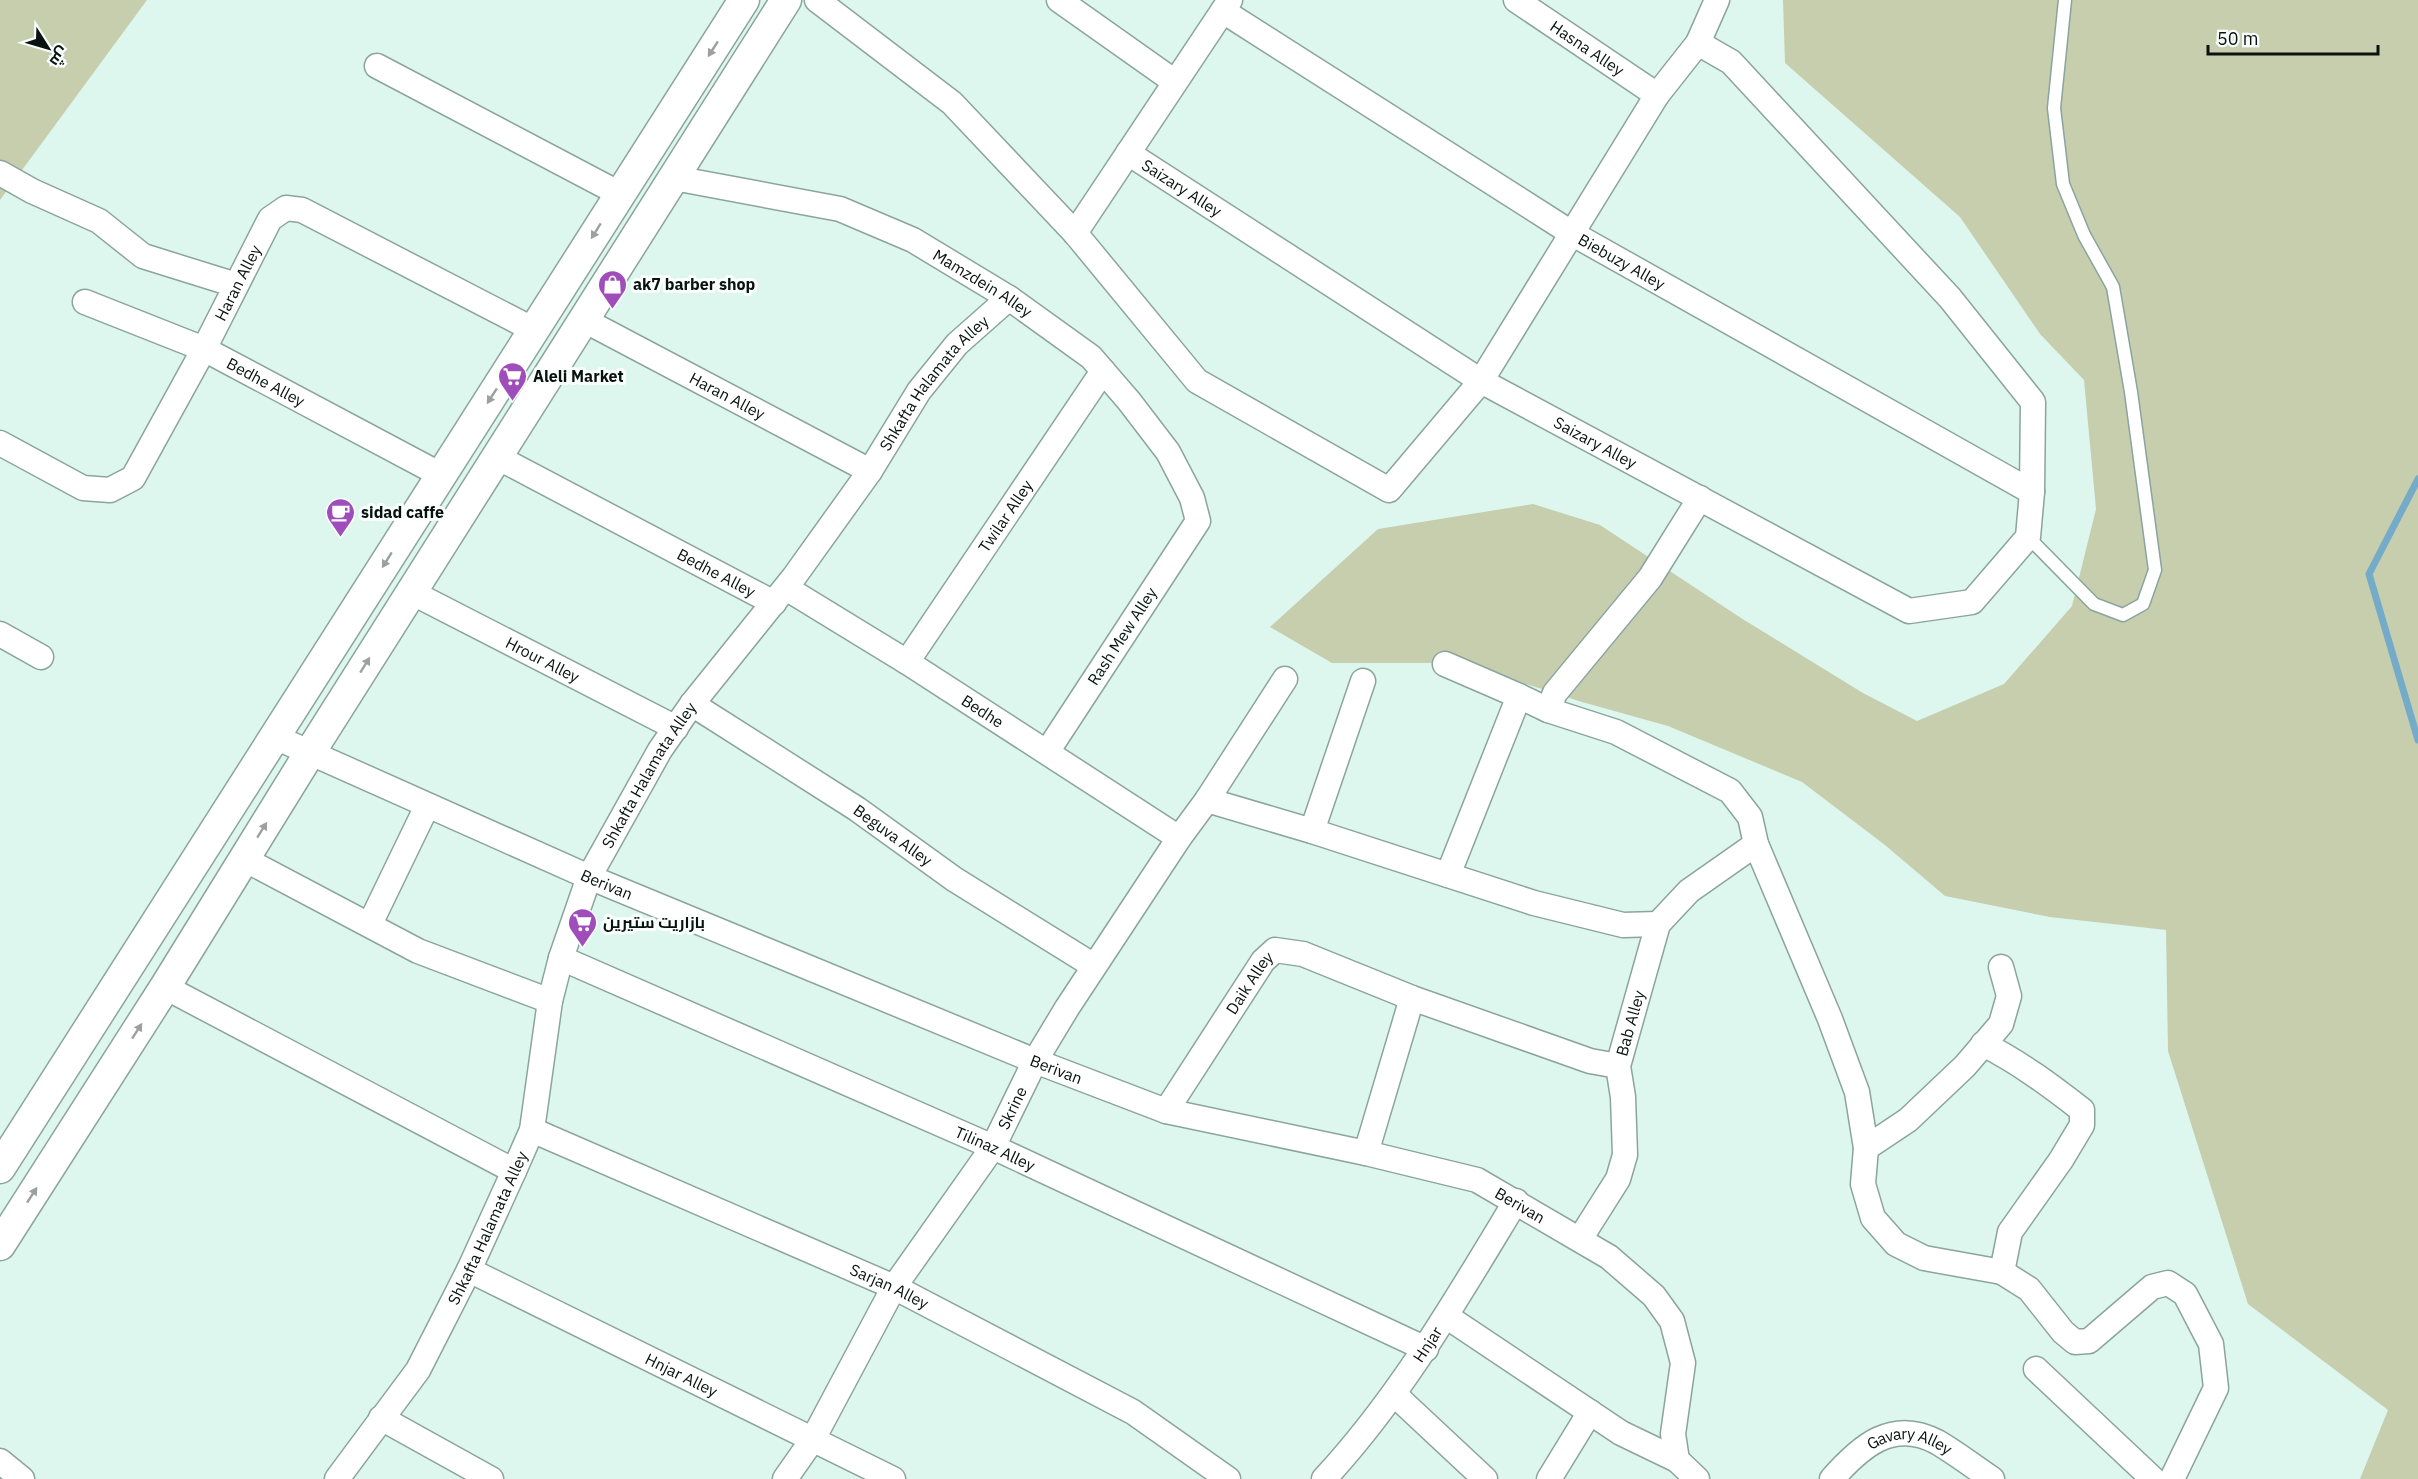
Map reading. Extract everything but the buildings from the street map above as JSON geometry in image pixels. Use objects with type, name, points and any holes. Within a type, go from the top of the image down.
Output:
[{"type":"street","points":[[0,1168],[744,0]]},
{"type":"street","points":[[0,1245],[786,0]]},
{"type":"street","points":[[817,0],[952,103],[1076,232],[1197,381],[1389,490],[1481,381],[1657,95],[1698,43],[1717,0]]},
{"type":"street","points":[[1059,0],[1175,82]]},
{"type":"street","name":"Hasna Alley","points":[[1516,0],[1657,95]]},
{"type":"street","points":[[1076,232],[1226,5]]},
{"type":"street","name":"Biebuzy Alley","points":[[1226,5],[1573,234],[2032,492]]},
{"type":"street","points":[[1698,43],[1731,62],[1950,298],[2034,402],[2032,492],[2028,537]]},
{"type":"street","points":[[377,66],[620,194]]},
{"type":"street","name":"Saizary Alley","points":[[1128,153],[1481,381],[1909,611],[1972,602],[2028,537]]},
{"type":"street","points":[[0,173],[51,200],[99,221],[142,256],[236,285]]},
{"type":"street","name":"Mamzdein Alley","points":[[674,177],[840,209],[912,240],[1009,298],[1091,357],[1103,371],[1168,452],[1192,498],[1198,521]]},
{"type":"street","name":"Haran Alley","points":[[0,443],[83,488],[110,490],[133,478],[204,349],[270,219],[286,208],[302,210],[534,330]]},
{"type":"street","name":"Shkafta Halamata Alley","points":[[337,1479],[418,1370],[469,1270],[514,1171],[532,1130],[550,1000],[561,958],[589,877],[660,750],[692,704],[780,596],[870,471],[919,390],[957,344],[1009,298]]},
{"type":"street","name":"Bedhe Alley","points":[[85,302],[204,349],[441,475]]},
{"type":"street","name":"Haran Alley","points":[[584,320],[870,471]]},
{"type":"street","name":"Twilar Alley","points":[[907,662],[1103,371]]},
{"type":"street","name":"Bedhe Alley","points":[[497,457],[780,596]]},
{"type":"street","points":[[1548,710],[1555,693],[1650,579],[1700,498]]},
{"type":"street","name":"Rash Mew Alley","points":[[1047,752],[1198,521]]},
{"type":"street","name":"Hrour Alley","points":[[411,592],[676,728]]},
{"type":"street","name":"Bedhe","points":[[780,596],[907,662],[1179,838]]},
{"type":"street","points":[[0,634],[40,657]]},
{"type":"street","points":[[1445,664],[1548,710],[1616,732],[1730,791],[1750,817],[1756,844],[1830,1019],[1857,1092],[1866,1148],[1863,1184],[1873,1218],[1896,1244],[1924,1258],[2002,1272],[2029,1288],[2063,1332],[2075,1342],[2089,1341],[2152,1287],[2168,1283],[2185,1294],[2211,1344],[2217,1388],[2172,1479]]},
{"type":"street","name":"Skrine","points":[[785,1479],[813,1439],[894,1287],[993,1147],[1035,1061],[1094,966],[1179,838],[1208,800],[1285,679]]},
{"type":"street","points":[[1312,831],[1363,681]]},
{"type":"street","points":[[1448,874],[1518,696]]},
{"type":"street","name":"Beguva Alley","points":[[692,704],[857,809],[954,879],[1094,966]]},
{"type":"street","name":"Berivan","points":[[275,737],[589,877],[1035,1061],[1166,1111],[1366,1153],[1477,1180],[1610,1257],[1654,1296],[1672,1321],[1683,1363],[1673,1434],[1677,1460]]},
{"type":"street","points":[[1208,800],[1534,903],[1623,925],[1658,924]]},
{"type":"street","points":[[370,924],[427,806]]},
{"type":"street","name":"Bab Alley","points":[[1580,1239],[1618,1179],[1625,1155],[1623,1097],[1618,1066],[1658,924],[1689,891],[1756,844]]},
{"type":"street","points":[[244,859],[418,951],[550,1000]]},
{"type":"street","name":"Daik Alley","points":[[1166,1111],[1263,961],[1275,950],[1303,954],[1412,998],[1590,1061],[1618,1066]]},
{"type":"street","name":"Tilinaz Alley","points":[[561,958],[993,1147],[1426,1349]]},
{"type":"street","points":[[1866,1148],[1908,1120],[1965,1066],[2001,1023],[2009,996],[2001,967]]},
{"type":"street","points":[[165,987],[514,1171]]},
{"type":"street","points":[[1366,1153],[1412,998]]},
{"type":"street","points":[[1983,1044],[2041,1078],[2082,1110],[2082,1125],[2010,1232],[2002,1272]]},
{"type":"street","name":"Sarjan Alley","points":[[532,1130],[894,1287],[1133,1412],[1200,1470],[1228,1479]]},
{"type":"street","name":"Hnjar","points":[[1324,1479],[1348,1453],[1426,1349],[1516,1202]]},
{"type":"street","name":"Hnjar Alley","points":[[469,1270],[893,1479]]},
{"type":"street","points":[[1446,1316],[1621,1433],[1677,1460],[1697,1479]]},
{"type":"street","points":[[2036,1369],[2153,1479]]},
{"type":"street","points":[[1394,1394],[1485,1479]]},
{"type":"street","points":[[1549,1479],[1590,1413]]},
{"type":"street","points":[[381,1419],[491,1479]]},
{"type":"street","name":"Gavary Alley","points":[[1832,1479],[1863,1447],[1880,1438],[1899,1434],[1919,1436],[1937,1442],[1992,1479]]},
{"type":"street","points":[[840,1453],[846,1479]]},
{"type":"street","points":[[0,1461],[22,1479]]},
{"type":"lane","points":[[2028,537],[2094,604],[2123,615],[2143,604],[2155,570],[2131,392],[2113,287],[2084,235],[2063,184],[2054,108],[2065,0]]},
{"type":"green space","points":[[0,0],[147,0],[0,200]]},
{"type":"green space","points":[[1783,0],[2418,0],[2418,1479],[2360,1479],[2388,1410],[2248,1304],[2168,1051],[2166,930],[2050,917],[1945,896],[1885,845],[1802,782],[1668,726],[1582,702],[1462,663],[1332,663],[1270,627],[1378,529],[1533,504],[1600,525],[1741,618],[1863,693],[1917,721],[2004,684],[2072,606],[2096,509],[2084,380],[2040,334],[1960,217],[1785,63]]},
{"type":"waterway","points":[[2418,479],[2369,574],[2418,740]]},
{"type":"place","name":"ak7 barber shop","points":[[612,310]]},
{"type":"place","name":"Aleli Market","points":[[512,402]]},
{"type":"place","name":"sidad caffe","points":[[340,538]]},
{"type":"place","name":"بازاريت ستيرين","points":[[582,948]]}]
